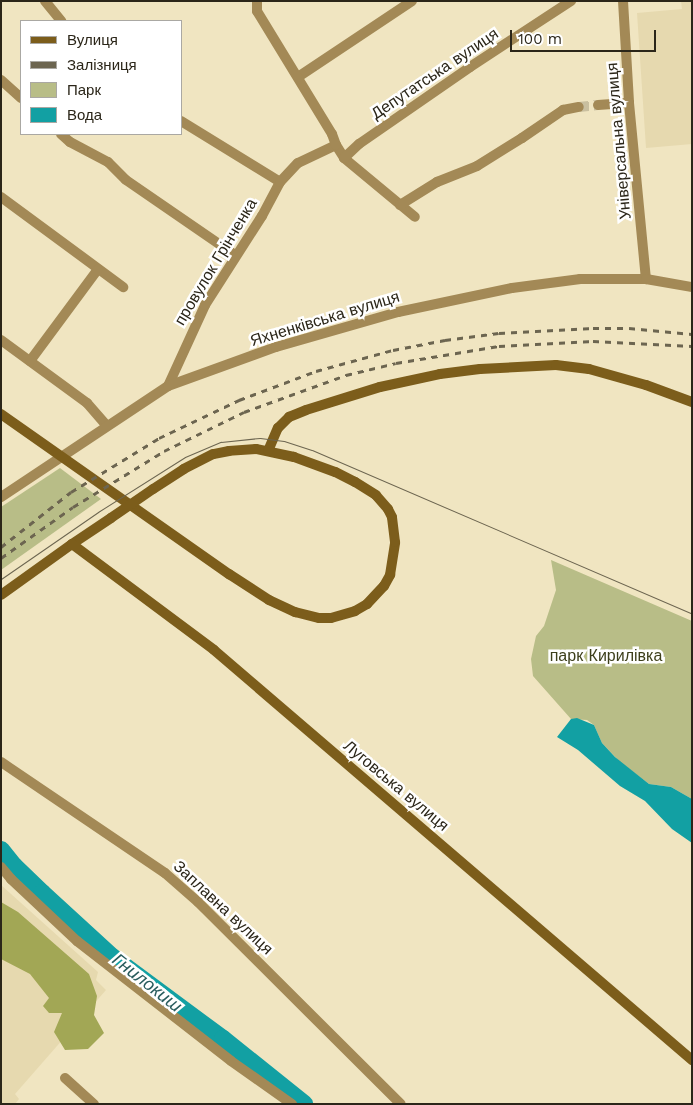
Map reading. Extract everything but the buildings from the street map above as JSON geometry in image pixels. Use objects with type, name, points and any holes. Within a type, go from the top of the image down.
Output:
[{"type":"street","points":[[45,1],[60,20]]},
{"type":"street","points":[[257,1],[257,11],[298,77],[344,158],[415,217]]},
{"type":"street","points":[[298,77],[412,1]]},
{"type":"street","name":"Депутатська вулиця","points":[[344,158],[359,144],[470,67],[571,1]]},
{"type":"street","name":"Універсальна вулиця","points":[[623,1],[629,103],[646,279]]},
{"type":"street","points":[[1,80],[20,97]]},
{"type":"street","points":[[598,105],[629,103]]},
{"type":"street","points":[[400,205],[437,182],[477,166],[564,110],[579,106]]},
{"type":"street","points":[[182,122],[280,182]]},
{"type":"street","points":[[62,135],[70,142],[108,162],[126,180],[235,255]]},
{"type":"street","name":"провулок Грінченка","points":[[168,386],[205,305],[235,255],[262,216],[280,182],[298,164],[336,145]]},
{"type":"street","points":[[1,197],[123,287]]},
{"type":"street","points":[[30,361],[98,269]]},
{"type":"street","name":"Яхненківська вулиця","points":[[1,497],[168,386],[276,347],[398,312],[512,288],[580,279],[646,279],[692,287]]},
{"type":"street","points":[[1,340],[87,403],[107,426]]},
{"type":"street","points":[[268,451],[278,428],[289,418],[306,410],[380,387],[480,369],[541,365],[581,367],[630,380],[692,402]]},
{"type":"street","points":[[1,414],[229,574],[282,606],[319,618],[342,616],[367,604],[380,590],[390,575],[395,552],[392,517],[383,502],[367,489],[335,472],[294,457],[268,451],[229,451],[213,454],[197,462],[72,544],[1,595]]},
{"type":"street","name":"Луговська вулиця","points":[[72,544],[214,650],[692,1060]]},
{"type":"street","name":"Заплавна вулиця","points":[[1,762],[164,873],[198,902],[401,1104]]},
{"type":"street","points":[[1,867],[11,879],[77,941],[231,1060],[292,1104]]},
{"type":"street","points":[[65,1078],[94,1104]]},
{"type":"shaded area","points":[[681,1],[692,1],[692,144],[646,148],[637,13],[682,9]]},
{"type":"shaded area","points":[[1,885],[98,972],[96,980],[106,990],[15,1094],[19,1099],[15,1104],[1,1104]]},
{"type":"green space","points":[[60,468],[101,499],[1,570],[1,507]]},
{"type":"green space","name":"парк Кирилівка","points":[[551,560],[692,621],[692,799],[671,787],[649,784],[619,761],[602,743],[594,725],[587,720],[571,719],[533,676],[531,659],[536,636],[544,626],[556,590]]},
{"type":"green space","points":[[1,902],[18,912],[89,974],[97,996],[94,1015],[104,1033],[88,1049],[65,1050],[54,1032],[62,1013],[49,1013],[43,1006],[49,998],[30,974],[1,959]]},
{"type":"water","points":[[577,718],[594,725],[602,743],[615,757],[649,784],[671,787],[692,799],[692,843],[672,829],[645,801],[620,786],[578,750],[557,737],[571,719]]},
{"type":"waterway","name":"Гнилокиш","points":[[1,850],[14,866],[42,893],[112,957],[223,1039],[304,1104]]},
{"type":"tunnel","points":[[579,107],[598,105]]},
{"type":"tram line","points":[[1,579],[98,512],[185,457],[221,442],[260,438],[284,441],[312,450],[692,614]]},
{"type":"railway","points":[[1,547],[71,492],[159,438],[239,400],[316,371],[393,350],[445,340],[499,333],[629,328],[692,334]]},
{"type":"railway","points":[[1,558],[73,507],[164,451],[244,412],[346,375],[396,363],[499,346],[593,341],[692,346]]}]
